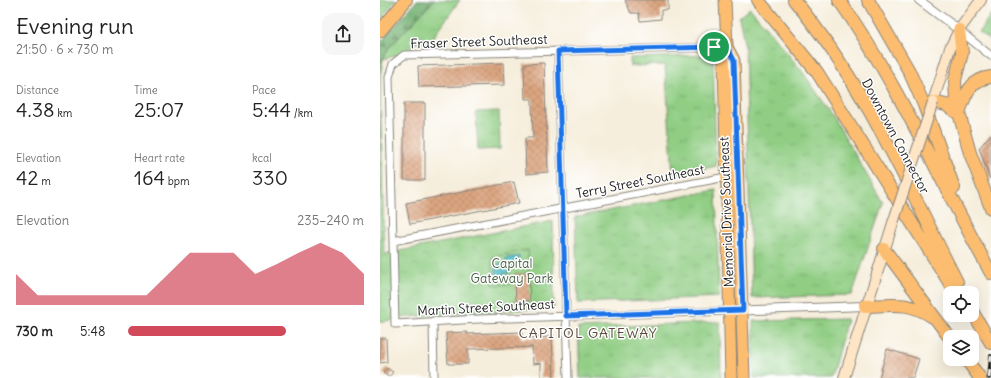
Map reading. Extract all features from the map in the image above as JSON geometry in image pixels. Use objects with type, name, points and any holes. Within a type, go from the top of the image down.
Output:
[{"type":"highway","points":[[380,31],[406,0]]},
{"type":"highway","points":[[758,0],[817,72],[952,286]]},
{"type":"highway","name":"Downtown Connector","points":[[794,0],[835,54],[863,101],[958,286]]},
{"type":"highway","name":"Downtown Connector","points":[[838,0],[877,57],[899,95],[991,273]]},
{"type":"highway","points":[[868,0],[909,71],[924,106],[969,226],[991,273]]},
{"type":"highway","points":[[959,30],[962,53],[955,84],[956,102],[970,153],[991,208]]},
{"type":"highway","points":[[959,114],[964,98],[971,86],[980,79],[991,77]]},
{"type":"highway","points":[[935,100],[959,114]]},
{"type":"highway","points":[[884,249],[944,330]]},
{"type":"highway","points":[[865,306],[907,305],[917,308],[937,320]]},
{"type":"highway","points":[[977,322],[983,330]]},
{"type":"highway","points":[[978,322],[991,343]]},
{"type":"highway","points":[[971,366],[980,378]]},
{"type":"main road","name":"Memorial Drive Southeast","points":[[725,0],[727,47],[724,60],[731,378]]},
{"type":"main road","points":[[844,378],[865,306],[935,100],[950,48],[959,30],[982,0]]},
{"type":"main road","name":"Memorial Drive Southeast","points":[[727,47],[734,60],[744,378]]},
{"type":"street","points":[[919,0],[991,56]]},
{"type":"street","name":"Fraser Street Southeast","points":[[393,241],[389,78],[393,64],[404,55],[727,47]]},
{"type":"street","points":[[558,51],[568,378]]},
{"type":"street","name":"Terry Street Southeast","points":[[393,241],[726,177]]},
{"type":"street","name":"Martin Street Southeast","points":[[393,241],[395,324],[433,321],[865,306]]},
{"type":"street","points":[[433,321],[434,378]]},
{"type":"green space","points":[[380,0],[396,0],[380,20]]},
{"type":"green space","points":[[417,0],[434,0],[388,49],[380,65],[380,43]]},
{"type":"green space","points":[[434,0],[460,0],[429,43],[414,43],[412,52],[383,59],[388,49]]},
{"type":"green space","points":[[750,8],[802,71],[833,116],[883,203],[852,295],[752,298],[745,47],[739,17]]},
{"type":"green space","points":[[991,14],[991,41],[979,32]]},
{"type":"green space","points":[[713,55],[716,166],[673,175],[665,65],[630,66],[630,58]]},
{"type":"green space","points":[[383,59],[380,78],[380,65]]},
{"type":"green space","name":"Capital Gateway Park","points":[[380,78],[384,254],[553,221],[554,308],[406,317],[380,322]]},
{"type":"green space","points":[[499,111],[500,149],[478,150],[476,112]]},
{"type":"green space","points":[[716,190],[719,297],[578,303],[575,217]]},
{"type":"green space","points":[[528,250],[529,274],[515,274],[515,280],[512,280],[512,284],[493,285],[492,257]]},
{"type":"green space","points":[[847,319],[831,378],[754,378],[753,321]]},
{"type":"green space","points":[[720,322],[721,378],[580,378],[578,328]]},
{"type":"water","points":[[519,256],[520,267],[510,268],[510,273],[504,274],[504,279],[496,279],[496,266],[499,266],[499,263],[506,262],[506,258]]},
{"type":"building","points":[[625,0],[668,0],[668,10],[661,10],[661,19],[640,21],[639,13],[631,13]]},
{"type":"building","points":[[504,63],[505,85],[419,87],[418,66]]},
{"type":"building","points":[[544,63],[548,172],[526,174],[525,138],[533,138],[532,99],[525,99],[524,64]]},
{"type":"building","points":[[404,103],[425,103],[425,180],[404,180]]},
{"type":"building","points":[[991,134],[991,178],[990,179],[979,148]]},
{"type":"building","points":[[514,182],[519,203],[410,224],[406,203]]},
{"type":"building","points":[[515,274],[529,274],[530,301],[516,302]]},
{"type":"building","points":[[467,332],[467,334],[522,332],[522,338],[552,337],[554,378],[541,378],[541,363],[533,364],[532,347],[468,349],[468,364],[448,364],[446,333]]},
{"type":"building","points":[[380,338],[386,338],[387,362],[380,363]]},
{"type":"building","points":[[887,349],[919,359],[913,378],[879,378]]},
{"type":"building","points":[[387,368],[393,372],[389,377],[383,373]]},
{"type":"railway","points":[[989,378],[991,356]]},
{"type":"district","name":"CAPITOL GATEWAY","points":[[588,333]]},
{"type":"route","points":[[714,47],[727,47],[734,60],[743,310],[566,316],[558,51],[714,47]]}]
